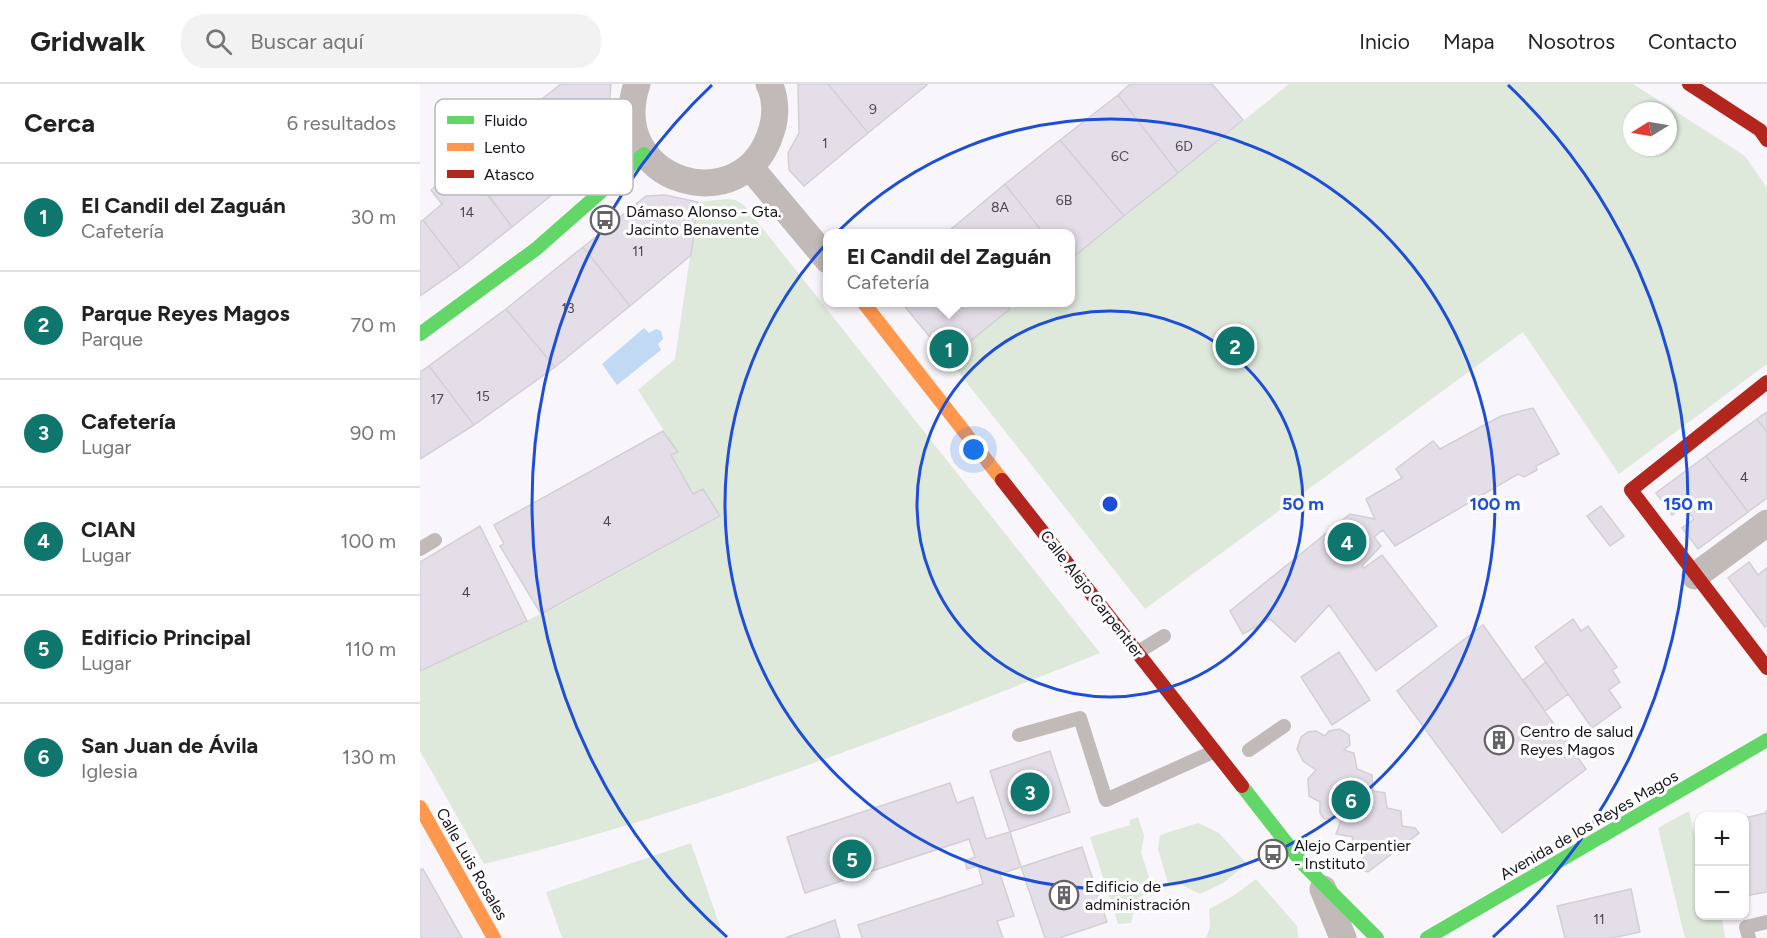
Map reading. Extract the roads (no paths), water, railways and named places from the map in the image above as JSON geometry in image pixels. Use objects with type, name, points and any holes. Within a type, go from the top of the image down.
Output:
[{"type":"street","points":[[632,99],[637,84]]},
{"type":"street","points":[[633,129],[644,154],[666,174],[694,184],[724,181],[750,166],[768,144],[775,117],[769,84]]},
{"type":"street","points":[[1689,84],[1765,133]]},
{"type":"street","points":[[633,164],[644,154]]},
{"type":"street","points":[[750,166],[823,254]]},
{"type":"street","points":[[420,334],[457,309],[598,195]]},
{"type":"street","name":"Calle Alejo Carpentier","points":[[866,307],[1321,885],[1359,918],[1377,938]]},
{"type":"street","points":[[1767,382],[1631,490],[1767,668]]},
{"type":"street","points":[[1695,576],[1767,523]]},
{"type":"street","name":"Avenida de los Reyes Magos","points":[[1427,938],[1767,740]]},
{"type":"street","name":"Calle Luis Rosales","points":[[420,807],[494,938]]},
{"type":"street","name":"Calle Alejo Carpentier","points":[[1321,885],[1343,938]]},
{"type":"lane","points":[[420,549],[435,540]]},
{"type":"lane","points":[[1138,652],[1164,636]]},
{"type":"lane","points":[[1019,735],[1080,718],[1106,800],[1215,751]]},
{"type":"lane","points":[[1249,750],[1284,726]]},
{"type":"lane","points":[[1749,938],[1746,927],[1767,922]]},
{"type":"water","points":[[644,328],[649,333],[656,329],[661,331],[663,339],[658,344],[661,350],[617,385],[602,364]]},
{"type":"place","name":"Dámaso Alonso - Gta. Jacinto Benavente","points":[[605,220]]},
{"type":"place","name":"Parque Reyes Magos","points":[[1235,346]]},
{"type":"place","name":"El Candil del Zaguán","points":[[949,349]]},
{"type":"place","name":"CIAN","points":[[1347,542]]},
{"type":"place","name":"Centro de salud Reyes Magos","points":[[1499,740]]},
{"type":"place","name":"Cafetería","points":[[1030,792]]},
{"type":"place","name":"San Juan de Ávila","points":[[1351,800]]},
{"type":"place","name":"Alejo Carpentier - Instituto","points":[[1273,854]]},
{"type":"place","name":"Edificio Principal","points":[[852,859]]},
{"type":"place","name":"Edificio de administración","points":[[1064,895]]}]
